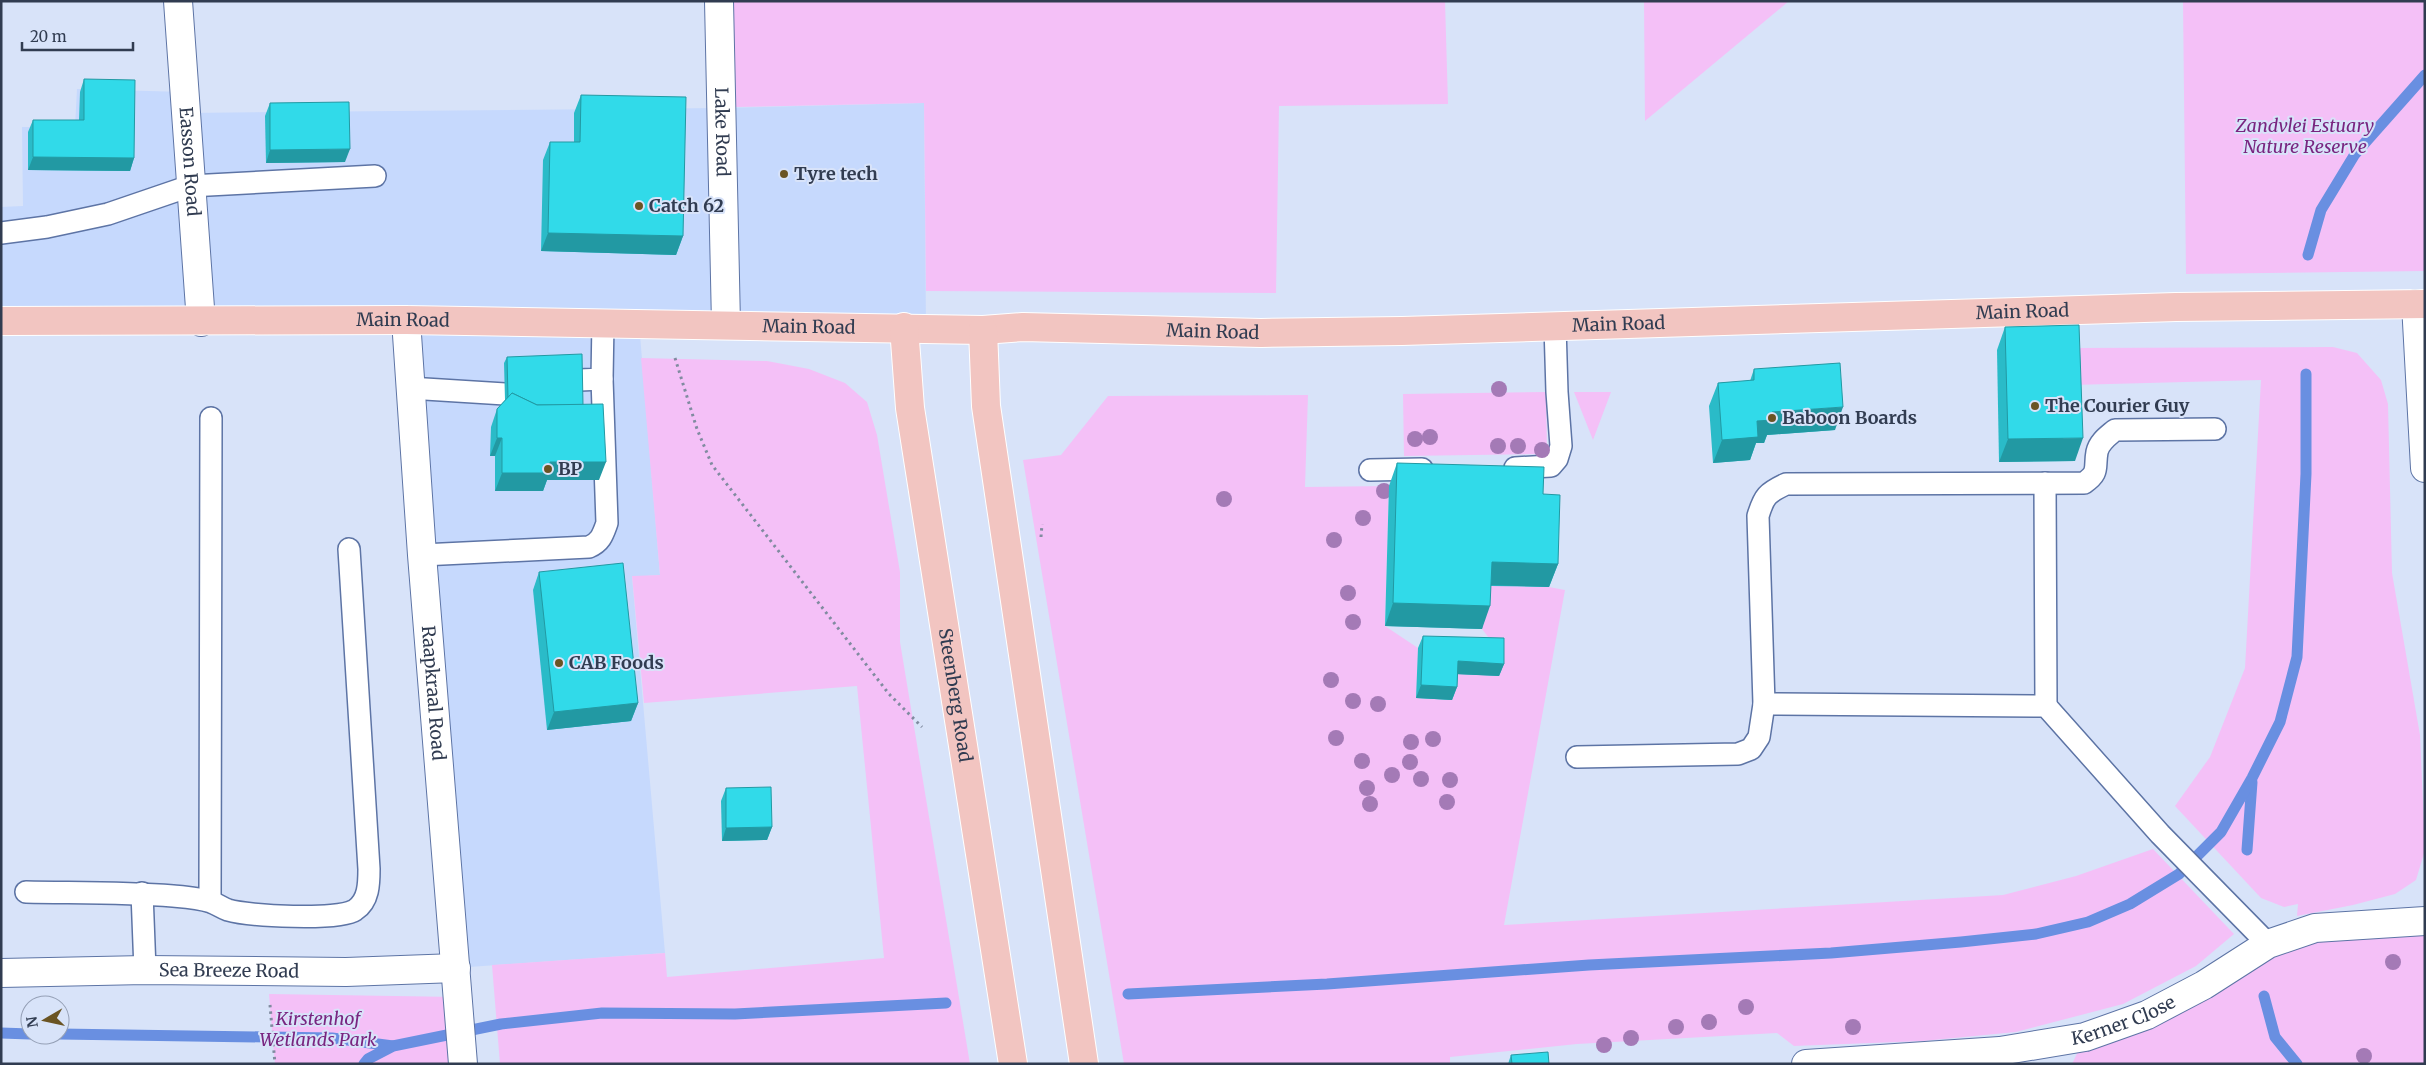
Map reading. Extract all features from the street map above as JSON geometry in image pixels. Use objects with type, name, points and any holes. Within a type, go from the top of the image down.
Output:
[{"type":"main road","name":"Main Road","points":[[1,321],[406,320],[726,324],[983,330],[1023,327],[1261,333],[2239,306],[2420,304]]},
{"type":"main road","name":"Steenberg Road","points":[[904,328],[910,408],[1013,1064]]},
{"type":"main road","points":[[983,330],[986,406],[1084,1062]]},
{"type":"street","name":"Easson Road","points":[[178,1],[200,322]]},
{"type":"street","name":"Lake Road","points":[[719,1],[726,324]]},
{"type":"street","points":[[2420,304],[2425,468]]},
{"type":"street","name":"Raapkraal Road","points":[[406,320],[409,388],[463,1062]]},
{"type":"street","name":"Kerner Close","points":[[1806,1064],[2000,1051],[2085,1037],[2147,1015],[2204,985],[2268,944],[2315,928],[2425,921]]},
{"type":"street","name":"Sea Breeze Road","points":[[1,973],[144,970],[346,972],[456,968]]},
{"type":"lane","points":[[1,232],[47,227],[108,214],[190,186],[375,176]]},
{"type":"lane","points":[[422,555],[589,547],[596,544],[602,538],[607,523],[602,379],[603,322]]},
{"type":"lane","points":[[1495,468],[1552,466],[1557,459],[1562,446],[1557,392],[1555,326]]},
{"type":"lane","points":[[580,380],[602,379]]},
{"type":"lane","points":[[409,388],[506,394]]},
{"type":"lane","points":[[210,901],[211,418]]},
{"type":"lane","points":[[1577,757],[1738,754],[1750,749],[1759,737],[1764,704],[1758,516],[1763,500],[1770,492],[1786,484],[2084,484],[2092,477],[2097,468],[2097,450],[2104,439],[2115,430],[2215,429]]},
{"type":"lane","points":[[1370,470],[1447,469]]},
{"type":"lane","points":[[2045,483],[2046,706],[2160,834],[2268,944]]},
{"type":"lane","points":[[26,892],[142,893],[210,901],[228,910],[279,916],[341,916],[355,910],[364,900],[369,886],[369,869],[349,549]]},
{"type":"lane","points":[[1764,704],[2046,706]]},
{"type":"lane","points":[[142,893],[144,970]]},
{"type":"path","points":[[674,354],[697,429],[712,465],[889,694],[922,728]]},
{"type":"path","points":[[271,1015],[274,1064]]},
{"type":"shaded area","points":[[77,89],[184,92],[185,113],[720,108],[924,103],[926,328],[639,323],[660,575],[632,577],[665,953],[456,968],[406,320],[1,321],[1,207],[23,206],[22,127],[75,127]]},
{"type":"green space","points":[[733,1],[1445,1],[1448,104],[1279,106],[1276,293],[926,291],[924,103],[735,107]]},
{"type":"green space","points":[[1644,1],[1789,1],[1645,121]]},
{"type":"green space","name":"Zandvlei Estuary Nature Reserve","points":[[2183,1],[2425,1],[2425,271],[2186,274]]},
{"type":"green space","points":[[2333,347],[2357,353],[2381,380],[2388,404],[2392,573],[2420,735],[2425,850],[2416,880],[2395,894],[2353,905],[2297,916],[2298,904],[2284,907],[2261,898],[2175,806],[2210,757],[2245,668],[2261,380],[2072,385],[2070,348]]},
{"type":"green space","points":[[641,358],[767,361],[809,369],[845,383],[867,402],[877,435],[900,572],[900,642],[970,1064],[500,1064],[492,965],[665,953],[667,977],[884,958],[857,686],[644,703],[632,576],[660,575]]},
{"type":"green space","points":[[1546,392],[1547,454],[1404,456],[1403,394]]},
{"type":"green space","points":[[1574,392],[1611,392],[1593,440]]},
{"type":"green space","points":[[1308,395],[1305,487],[1389,486],[1385,626],[1418,648],[1417,698],[1452,700],[1453,674],[1499,651],[1482,629],[1483,585],[1549,587],[1565,590],[1504,925],[2003,895],[2076,876],[2153,849],[2234,934],[2196,966],[2123,1004],[2016,1032],[1923,1041],[1794,1046],[1777,1033],[1577,1044],[1450,1057],[1450,1064],[1124,1064],[1023,460],[1061,455],[1108,396]]},
{"type":"green space","points":[[2425,921],[2425,1064],[2072,1064],[2085,1037],[2268,944]]},
{"type":"green space","name":"Kirstenhof Wetlands Park","points":[[269,994],[458,997],[464,1064],[275,1064]]},
{"type":"building","points":[[84,79],[135,80],[134,158],[33,157],[33,120],[84,120]]},
{"type":"building","points":[[581,95],[686,97],[683,236],[548,233],[550,142],[580,142]]},
{"type":"building","points":[[349,102],[350,149],[270,150],[270,103]]},
{"type":"building","name":"The Courier Guy","points":[[2079,325],[2083,438],[2008,439],[2005,327]]},
{"type":"building","points":[[582,354],[583,405],[537,405],[512,393],[508,398],[507,357]]},
{"type":"building","points":[[1840,363],[1843,407],[1772,412],[1773,420],[1757,421],[1758,437],[1722,440],[1718,383],[1754,380],[1754,369]]},
{"type":"building","points":[[512,393],[537,405],[603,404],[606,462],[550,462],[550,473],[502,473],[502,438],[497,438],[497,409]]},
{"type":"building","points":[[1397,463],[1544,467],[1543,494],[1560,495],[1558,564],[1492,562],[1490,606],[1393,603]]},
{"type":"building","points":[[623,563],[638,703],[554,712],[539,572]]},
{"type":"building","points":[[1423,636],[1504,638],[1504,664],[1458,661],[1457,687],[1421,685]]},
{"type":"building","points":[[771,787],[772,827],[726,828],[726,788]]},
{"type":"building","points":[[1548,1052],[1549,1064],[1512,1064],[1511,1055]]},
{"type":"waterway","points":[[2308,255],[2321,210],[2355,154],[2425,75]]},
{"type":"waterway","points":[[1128,994],[1327,984],[1589,965],[1831,953],[1961,942],[2036,934],[2088,922],[2130,904],[2179,874],[2221,832],[2252,778],[2280,722],[2297,657],[2306,474],[2306,374]]},
{"type":"waterway","points":[[2247,850],[2252,782]]},
{"type":"waterway","points":[[2264,996],[2275,1037],[2297,1064]]},
{"type":"waterway","points":[[364,1064],[368,1059],[393,1046],[501,1024],[602,1013],[735,1014],[946,1003]]},
{"type":"waterway","points":[[1,1033],[20,1034]]},
{"type":"waterway","points":[[70,1034],[332,1038],[393,1046]]},
{"type":"place","name":"Tyre tech","points":[[784,174]]},
{"type":"place","name":"Catch 62","points":[[639,206]]},
{"type":"place","name":"The Courier Guy","points":[[2035,406]]},
{"type":"place","name":"Baboon Boards","points":[[1772,418]]},
{"type":"place","name":"BP","points":[[548,469]]},
{"type":"place","name":"CAB Foods","points":[[559,663]]}]
